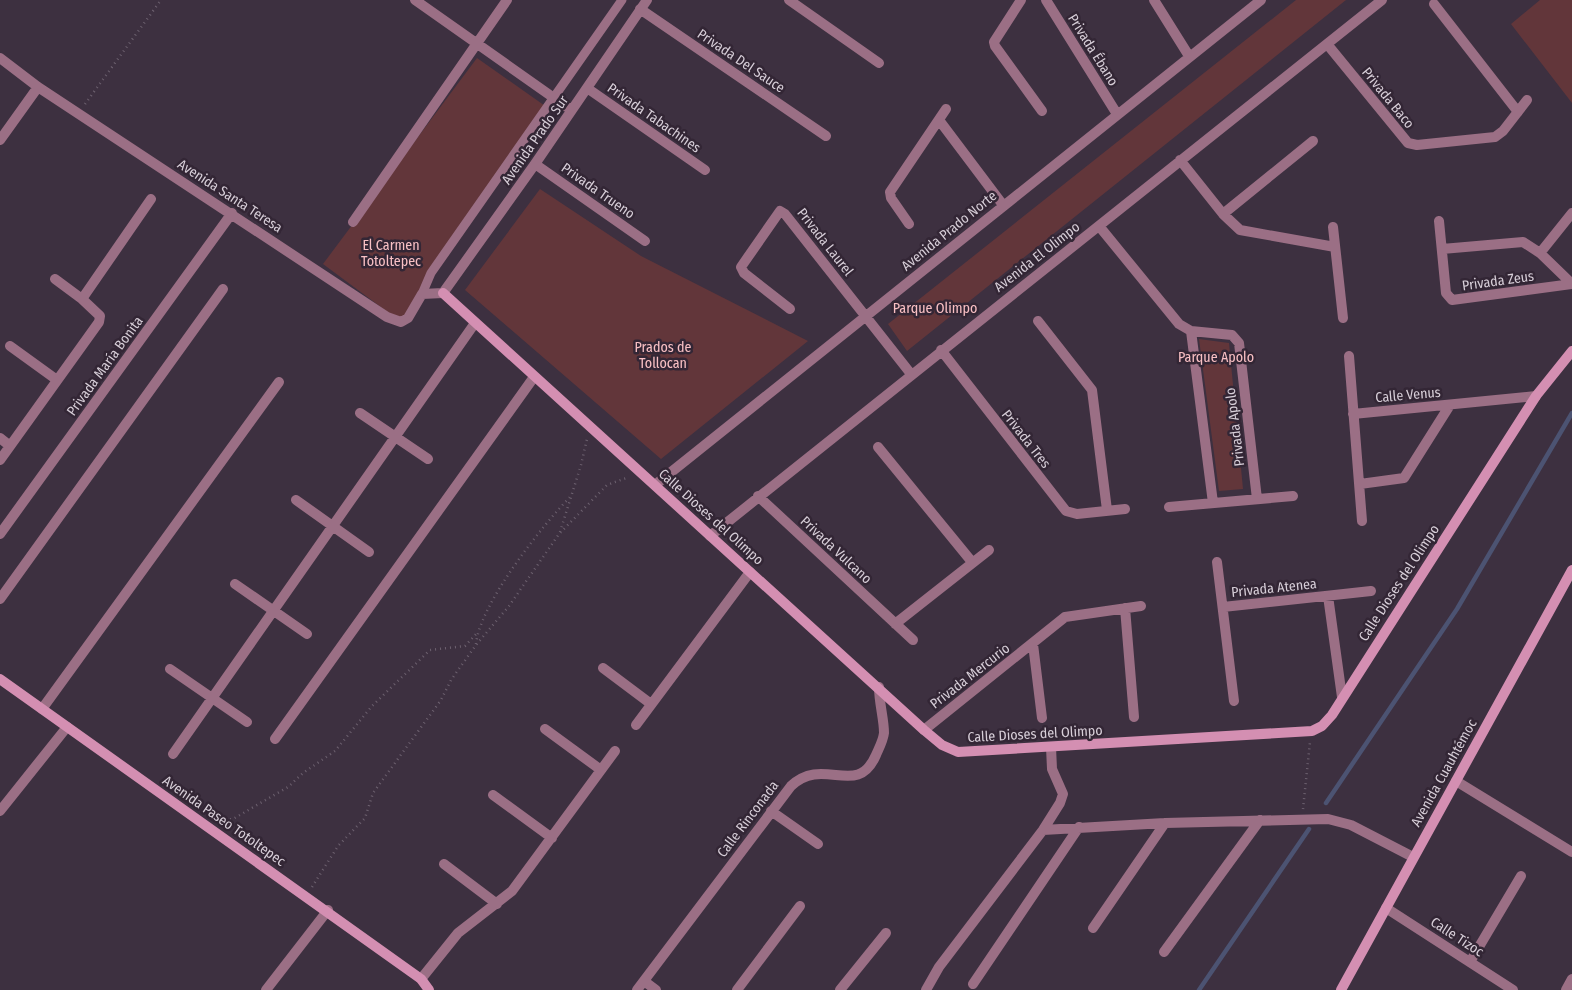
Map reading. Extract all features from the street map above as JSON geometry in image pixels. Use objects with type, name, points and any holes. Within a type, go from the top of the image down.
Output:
[{"type":"main road","name":"Calle Dioses del Olimpo","points":[[443,293],[879,687],[924,730],[942,745],[958,752],[1312,731],[1327,721],[1536,396],[1572,351]]},
{"type":"main road","name":"Avenida Cuauhtémoc","points":[[1341,990],[1572,570]]},
{"type":"main road","name":"Avenida Paseo Totoltepec","points":[[0,679],[328,910],[421,979],[429,990]]},
{"type":"street","points":[[415,0],[571,110]]},
{"type":"street","points":[[352,222],[507,0]]},
{"type":"street","points":[[789,0],[879,63]]},
{"type":"street","points":[[1021,0],[994,42],[1042,111]]},
{"type":"street","name":"Privada Ébano","points":[[1046,0],[1117,114]]},
{"type":"street","points":[[1154,0],[1189,56]]},
{"type":"street","name":"Avenida Prado Norte","points":[[655,485],[1261,0]]},
{"type":"street","name":"Avenida El Olimpo","points":[[710,536],[910,374],[1382,0]]},
{"type":"street","name":"Avenida Prado Sur","points":[[443,293],[535,164],[644,4]]},
{"type":"street","name":"Privada Del Sauce","points":[[644,4],[826,136]]},
{"type":"street","points":[[1434,4],[1518,112]]},
{"type":"street","name":"Privada Baco","points":[[1327,44],[1408,143],[1446,142],[1495,137],[1503,131],[1527,100]]},
{"type":"street","name":"Avenida Santa Teresa","points":[[0,58],[38,87],[394,321],[401,322],[408,318],[422,294]]},
{"type":"street","points":[[0,140],[38,87]]},
{"type":"street","name":"Privada Tabachines","points":[[587,88],[705,170]]},
{"type":"street","points":[[910,224],[891,198],[890,192],[946,109]]},
{"type":"street","points":[[939,120],[1003,205]]},
{"type":"street","points":[[1223,214],[1313,141]]},
{"type":"street","points":[[1180,160],[1223,214],[1240,230],[1335,247]]},
{"type":"street","name":"Privada Trueno","points":[[535,164],[645,241]]},
{"type":"street","points":[[82,299],[151,199]]},
{"type":"street","name":"Privada Laurel","points":[[790,309],[744,273],[741,267],[780,211],[785,214],[910,374]]},
{"type":"street","name":"Privada María Bonita","points":[[0,534],[232,213]]},
{"type":"street","name":"Privada Zeus","points":[[1540,253],[1572,213]]},
{"type":"street","name":"Privada Zeus","points":[[1438,220],[1446,293],[1452,300],[1572,284]]},
{"type":"street","points":[[1099,226],[1172,318],[1191,331],[1212,503]]},
{"type":"street","points":[[1333,226],[1343,318]]},
{"type":"street","name":"Privada Zeus","points":[[1442,249],[1523,242],[1540,253],[1572,284]]},
{"type":"street","points":[[0,460],[99,322],[100,316],[96,311],[55,280]]},
{"type":"street","points":[[0,599],[223,289]]},
{"type":"street","points":[[422,294],[443,293]]},
{"type":"street","points":[[1038,321],[1092,390],[1107,510]]},
{"type":"street","points":[[173,754],[475,323]]},
{"type":"street","name":"Privada Apolo","points":[[1191,331],[1232,335],[1239,343],[1257,499]]},
{"type":"street","points":[[10,346],[57,380]]},
{"type":"street","name":"Privada Tres","points":[[941,350],[1066,511],[1077,514],[1125,509]]},
{"type":"street","points":[[1349,356],[1362,521]]},
{"type":"street","points":[[275,739],[534,377]]},
{"type":"street","points":[[42,709],[279,382]]},
{"type":"street","name":"Calle Venus","points":[[1353,414],[1536,396]]},
{"type":"street","points":[[1360,484],[1404,478],[1450,405]]},
{"type":"street","points":[[360,413],[428,459]]},
{"type":"street","points":[[0,438],[10,446]]},
{"type":"street","points":[[878,447],[972,562]]},
{"type":"street","name":"Privada Vulcano","points":[[758,496],[913,640]]},
{"type":"street","points":[[1169,507],[1293,496]]},
{"type":"street","points":[[296,500],[369,552]]},
{"type":"street","points":[[895,624],[989,550]]},
{"type":"street","name":"Privada Atenea","points":[[1217,562],[1234,701]]},
{"type":"street","points":[[636,725],[750,572]]},
{"type":"street","points":[[235,584],[307,634]]},
{"type":"street","name":"Privada Atenea","points":[[1224,607],[1372,591]]},
{"type":"street","name":"Privada Atenea","points":[[1328,596],[1342,697]]},
{"type":"street","name":"Privada Mercurio","points":[[924,730],[1065,617],[1141,606]]},
{"type":"street","points":[[1125,608],[1134,717]]},
{"type":"street","points":[[1033,644],[1042,718]]},
{"type":"street","points":[[604,668],[651,704]]},
{"type":"street","points":[[170,669],[212,700],[247,722]]},
{"type":"street","name":"Calle Rinconada","points":[[636,990],[791,786],[809,774],[852,776],[860,775],[868,770],[882,741],[884,732],[880,712],[879,687]]},
{"type":"street","points":[[0,811],[67,727]]},
{"type":"street","points":[[545,729],[601,770]]},
{"type":"street","points":[[926,990],[939,967],[1043,830],[1062,794],[1052,768],[1051,747]]},
{"type":"street","points":[[421,979],[458,933],[512,891],[615,751]]},
{"type":"street","points":[[1456,780],[1572,852]]},
{"type":"street","points":[[494,795],[552,838]]},
{"type":"street","points":[[771,811],[818,844]]},
{"type":"street","points":[[1043,830],[1165,823],[1302,819],[1339,820],[1413,857]]},
{"type":"street","points":[[1164,952],[1260,820]]},
{"type":"street","points":[[1093,928],[1165,823]]},
{"type":"street","points":[[973,984],[1079,827]]},
{"type":"street","points":[[444,864],[497,904]]},
{"type":"street","points":[[1470,962],[1521,876]]},
{"type":"street","points":[[736,990],[800,906]]},
{"type":"street","name":"Calle Tizoc","points":[[1386,908],[1513,990]]},
{"type":"street","points":[[266,990],[328,910]]},
{"type":"street","points":[[840,990],[886,933]]},
{"type":"street","points":[[1566,990],[1572,979]]},
{"type":"street","points":[[644,981],[656,990]]},
{"type":"lane","points":[[422,294],[431,274],[622,0]]},
{"type":"path","points":[[78,113],[161,0]]},
{"type":"path","points":[[559,534],[582,464],[586,442],[592,429]]},
{"type":"path","points":[[307,896],[338,846],[365,818],[373,793],[441,700],[451,680],[476,645],[510,606],[559,534],[607,485],[642,473]]},
{"type":"path","points":[[212,829],[219,820],[233,819],[288,787],[302,773],[335,752],[372,706],[430,650],[465,646],[477,632],[504,581],[546,521],[570,497]]},
{"type":"path","points":[[476,645],[477,632]]},
{"type":"path","points":[[1302,819],[1312,731]]},
{"type":"green space","name":"Parque Olimpo","points":[[1296,0],[1346,0],[907,351],[888,324]]},
{"type":"green space","points":[[1540,0],[1572,0],[1572,103],[1511,24]]},
{"type":"green space","name":"El Carmen Totoltepec","points":[[477,58],[548,108],[401,322],[323,264]]},
{"type":"green space","name":"Prados de Tollocan","points":[[540,189],[641,256],[808,341],[661,459],[465,290]]},
{"type":"green space","name":"Parque Apolo","points":[[1199,339],[1229,343],[1243,489],[1219,491]]},
{"type":"waterway","points":[[1326,803],[1457,609],[1572,413]]},
{"type":"waterway","points":[[1199,990],[1309,829]]}]
